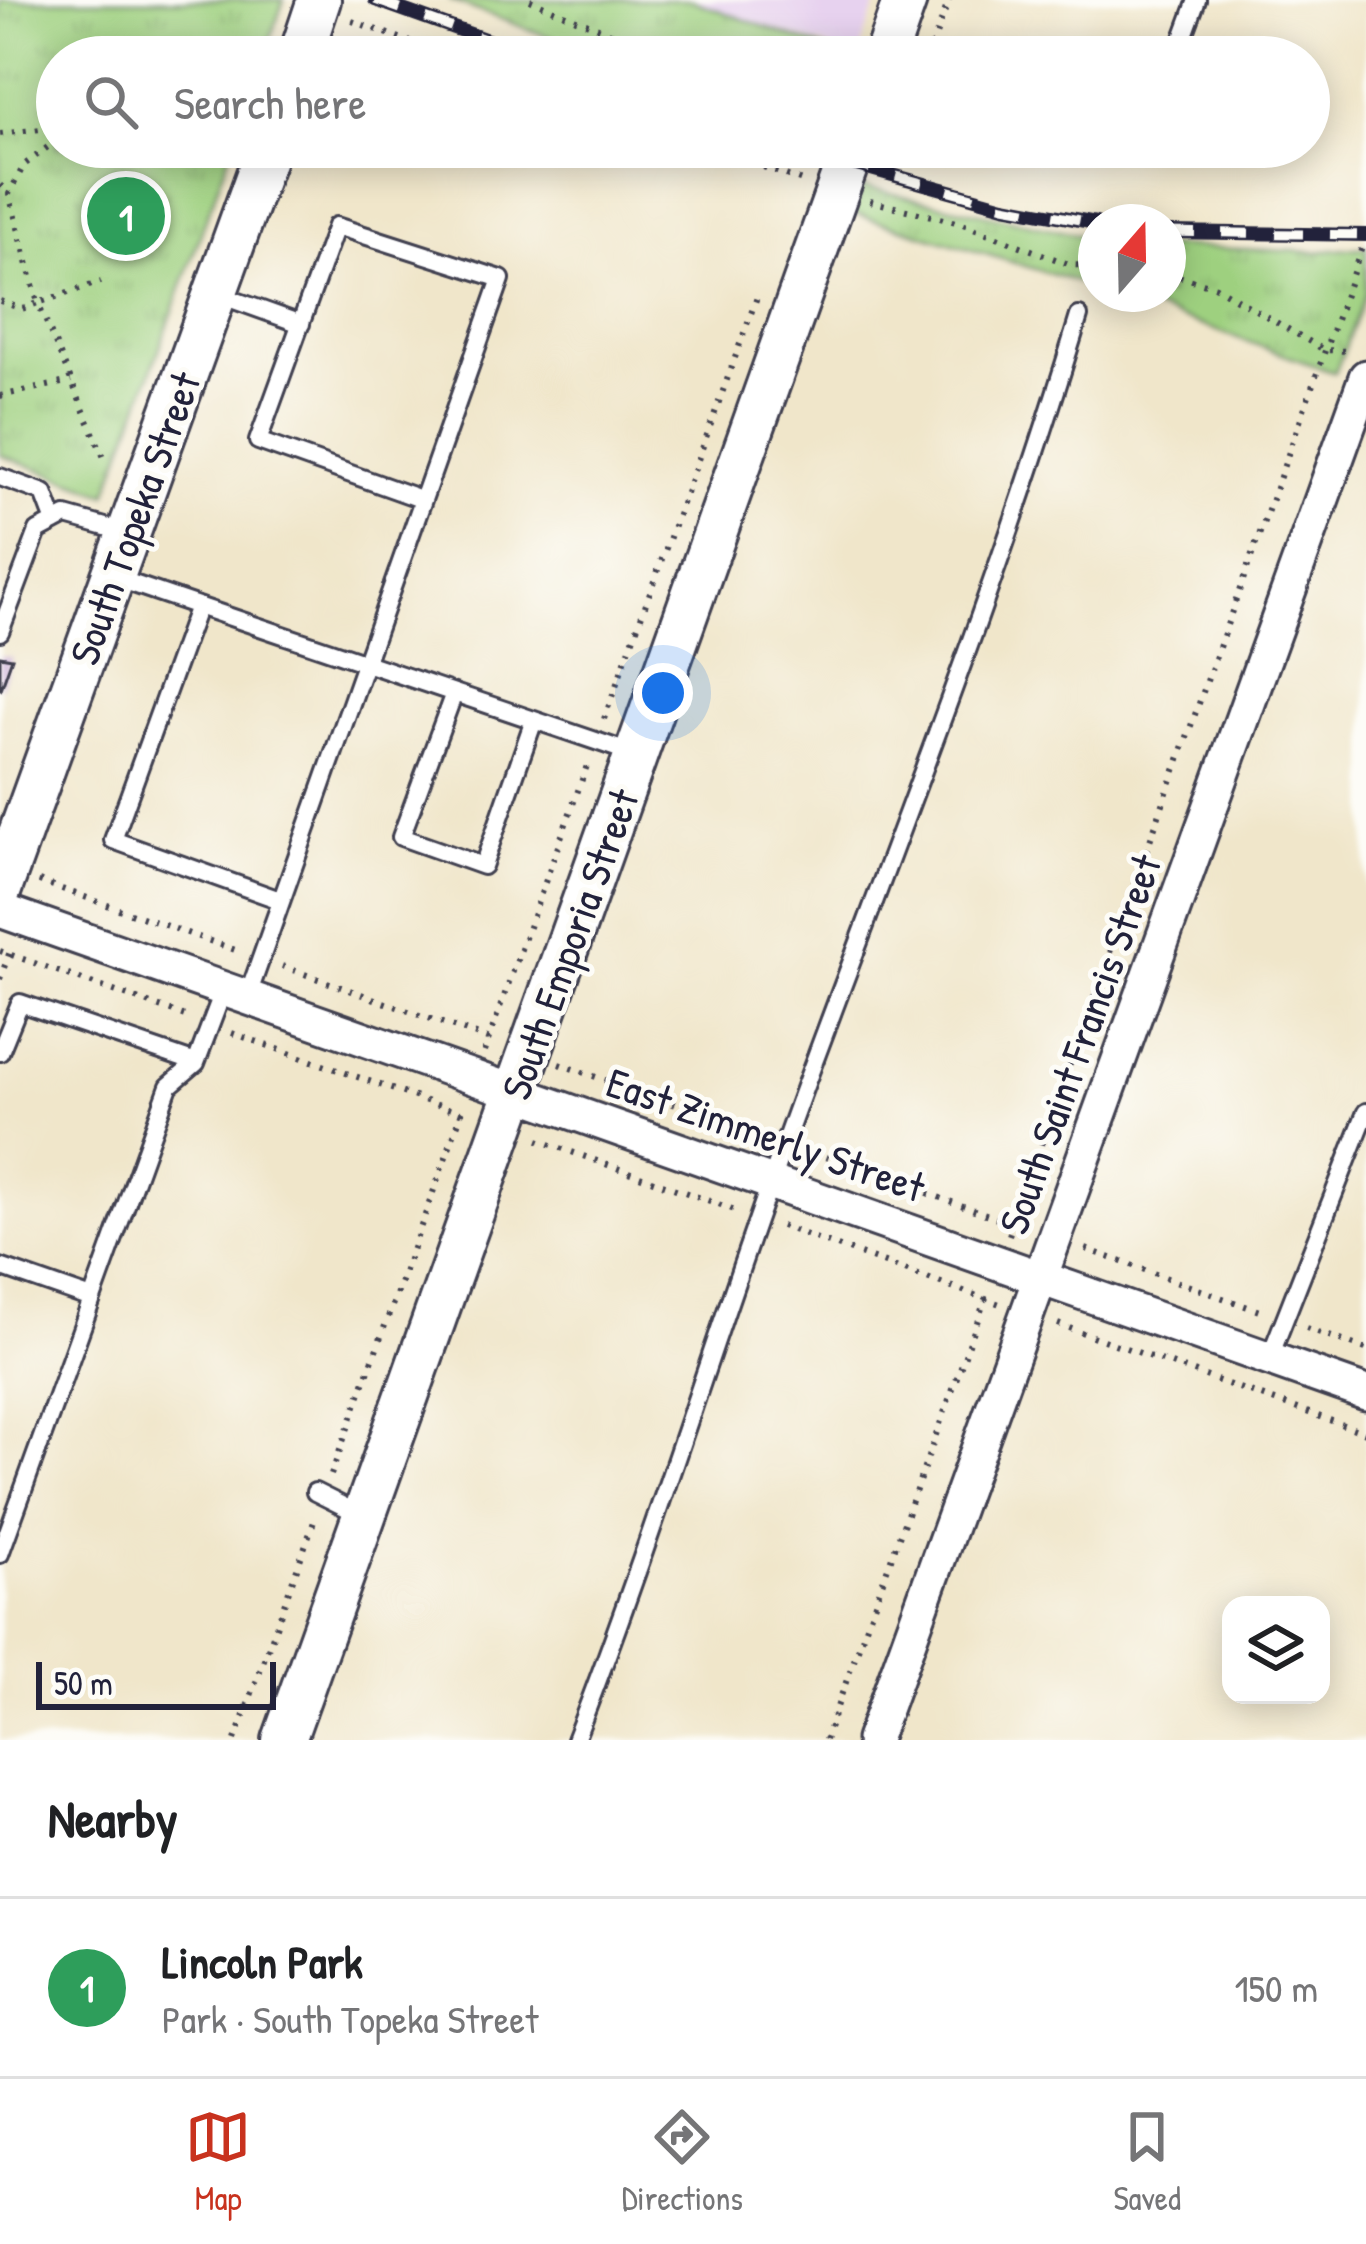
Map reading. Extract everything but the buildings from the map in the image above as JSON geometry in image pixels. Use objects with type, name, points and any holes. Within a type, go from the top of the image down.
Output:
[{"type":"street","points":[[892,36],[905,0]]},
{"type":"street","points":[[307,36],[317,4]]},
{"type":"street","name":"South Topeka Street","points":[[5,876],[260,168]]},
{"type":"street","name":"South Emporia Street","points":[[284,1740],[638,755],[818,187],[835,168]]},
{"type":"street","name":"South Saint Francis Street","points":[[873,1740],[1366,377]]},
{"type":"street","name":"East Zimmerly Street","points":[[0,910],[1366,1393]]},
{"type":"lane","points":[[1184,36],[1197,0]]},
{"type":"lane","points":[[0,1554],[169,1086],[196,1063],[210,1025],[260,958],[501,279],[336,226],[258,441],[421,499]]},
{"type":"lane","points":[[215,294],[301,324]]},
{"type":"lane","points":[[575,1740],[785,1143],[1041,442],[1079,316]]},
{"type":"lane","points":[[0,477],[44,493],[55,522]]},
{"type":"lane","points":[[0,632],[38,531],[66,516],[128,533]]},
{"type":"lane","points":[[113,576],[638,755]]},
{"type":"lane","points":[[198,606],[113,840],[280,900]]},
{"type":"lane","points":[[454,693],[401,837],[482,866],[534,720]]},
{"type":"lane","points":[[0,1052],[20,1003],[196,1063]]},
{"type":"lane","points":[[1269,1359],[1366,1112]]},
{"type":"lane","points":[[0,1267],[89,1298]]},
{"type":"lane","points":[[319,1495],[364,1516]]},
{"type":"path","points":[[530,0],[618,36]]},
{"type":"path","points":[[936,36],[949,0]]},
{"type":"path","points":[[317,4],[399,36]]},
{"type":"path","points":[[0,135],[36,130]]},
{"type":"path","points":[[9,194],[24,165],[36,156]]},
{"type":"path","points":[[765,168],[818,187],[960,224],[1078,265]]},
{"type":"path","points":[[805,168],[818,187]]},
{"type":"path","points":[[0,185],[9,194],[38,303],[105,460]]},
{"type":"path","points":[[791,202],[818,187]]},
{"type":"path","points":[[825,1740],[1366,236]]},
{"type":"path","points":[[1186,278],[1216,286],[1324,350],[1366,349]]},
{"type":"path","points":[[0,302],[22,309],[101,282]]},
{"type":"path","points":[[235,1740],[319,1495],[759,292]]},
{"type":"path","points":[[0,396],[71,381]]},
{"type":"path","points":[[5,876],[36,880],[489,1039],[516,1092],[759,1219],[1366,1433]]},
{"type":"path","points":[[0,951],[461,1114],[516,1092],[785,1143],[1366,1349]]},
{"type":"shaded area","points":[[691,0],[878,0],[865,36],[796,36]]},
{"type":"green space","points":[[0,0],[284,0],[271,36],[36,36],[36,168],[224,168],[107,494],[0,455]]},
{"type":"green space","points":[[449,0],[691,0],[790,36],[547,36]]},
{"type":"green space","points":[[863,187],[1078,235],[1078,282],[852,213]]},
{"type":"green space","points":[[1186,247],[1315,252],[1366,247],[1366,292],[1335,373],[1164,312],[1186,312]]},
{"type":"railway","points":[[375,0],[476,36]]},
{"type":"railway","points":[[867,168],[1004,206],[1078,220]]},
{"type":"railway","points":[[1186,232],[1366,235]]},
{"type":"place","name":"Lincoln Park","points":[[126,216]]}]
